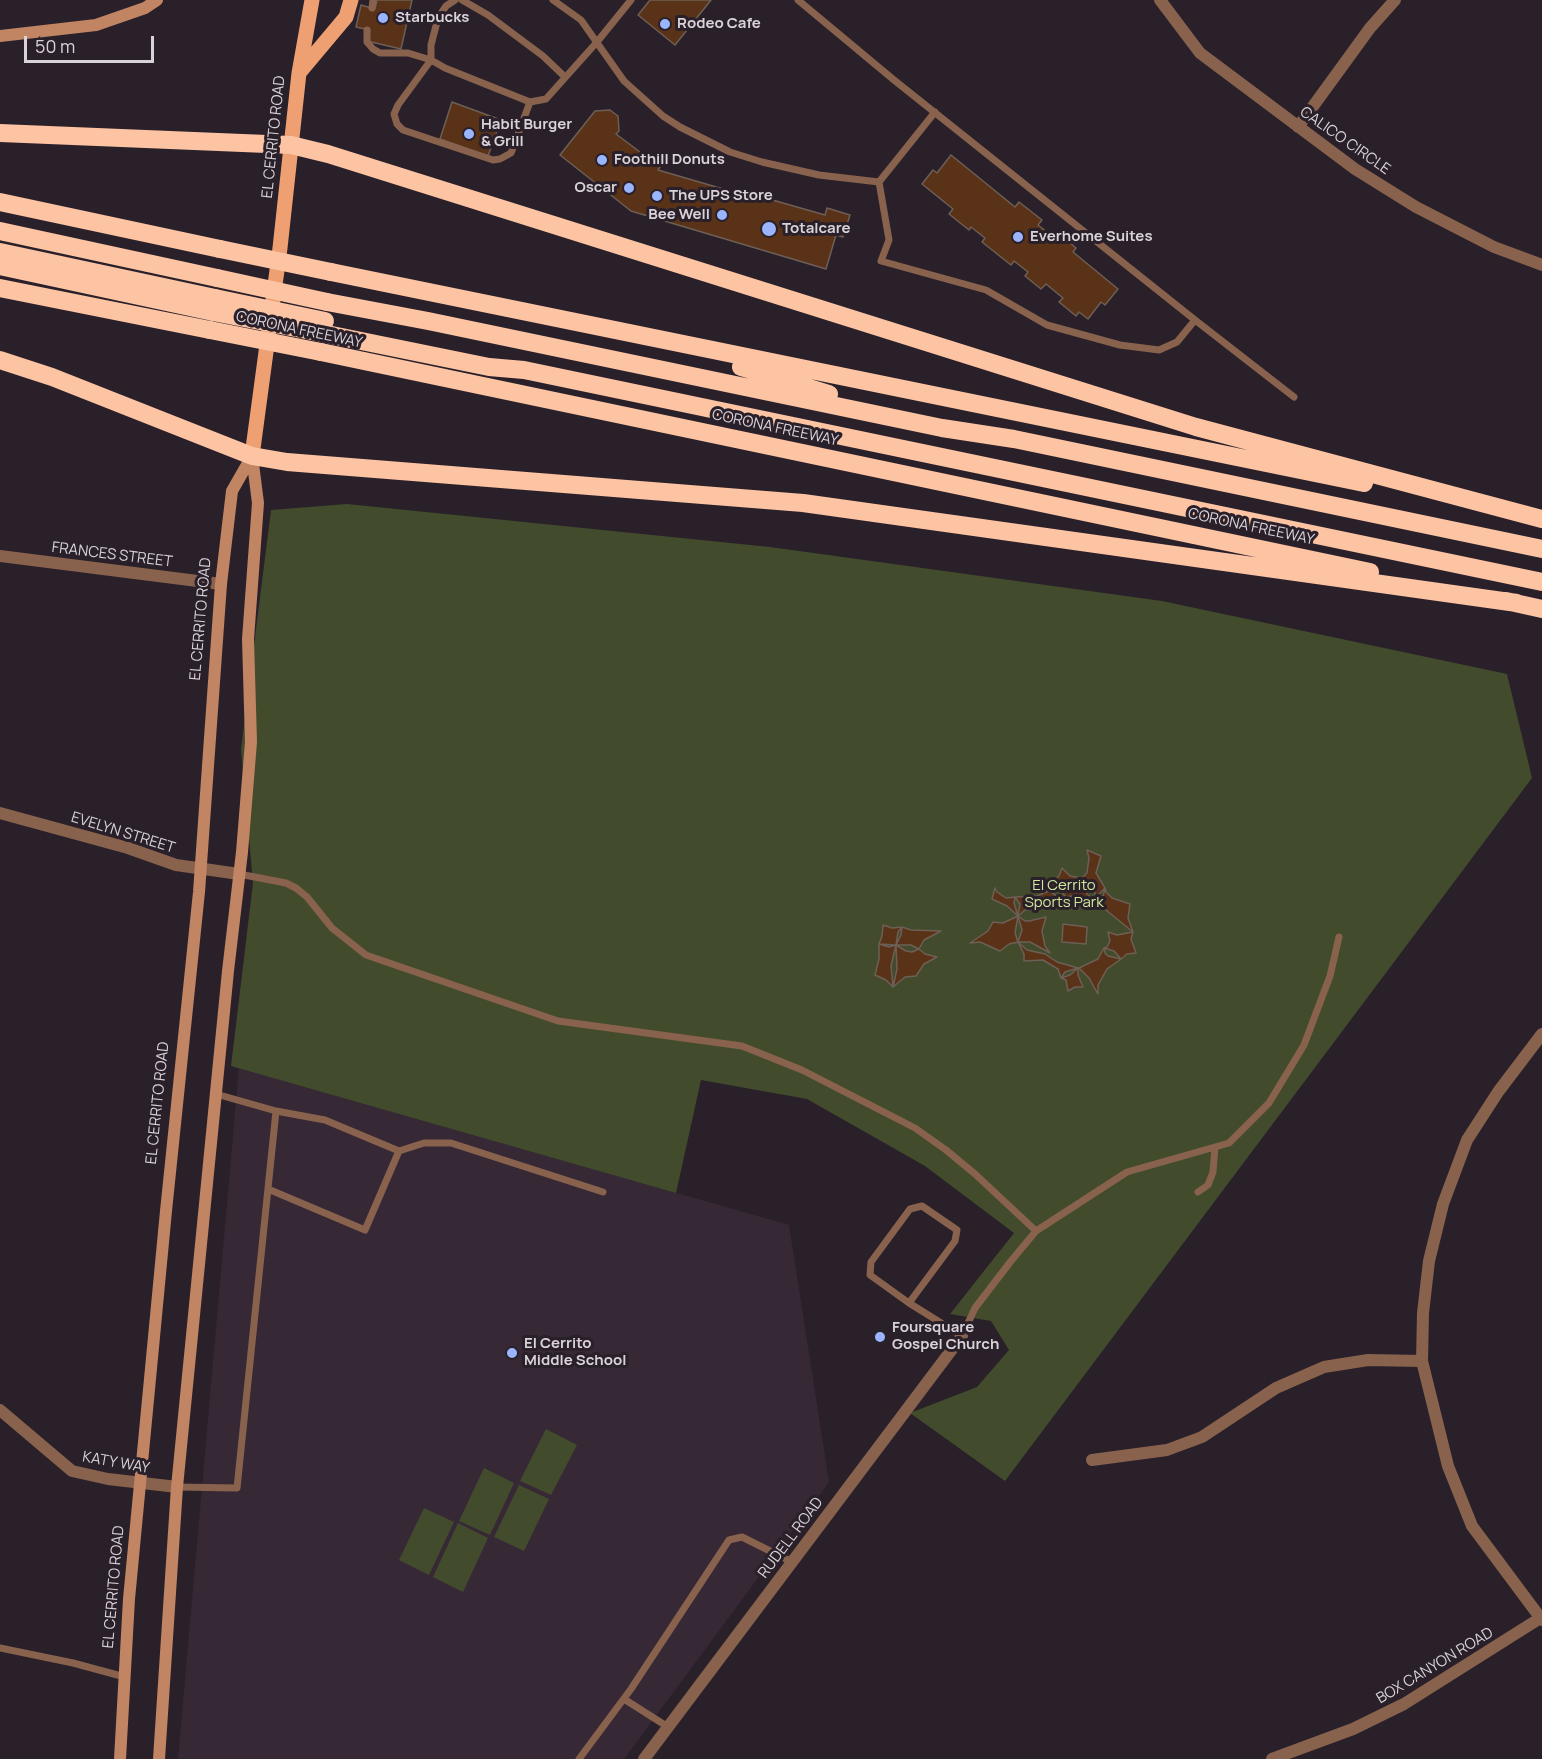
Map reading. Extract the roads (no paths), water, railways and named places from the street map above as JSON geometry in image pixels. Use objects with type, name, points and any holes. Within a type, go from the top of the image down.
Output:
[{"type":"highway","points":[[0,133],[291,145],[328,154],[1196,427],[1542,519]]},
{"type":"highway","points":[[0,202],[635,335],[1542,519]]},
{"type":"highway","points":[[0,231],[327,302],[942,428],[1014,439],[1542,549]]},
{"type":"highway","points":[[0,252],[213,313]]},
{"type":"highway","points":[[0,266],[213,313],[324,327],[492,358],[524,370],[1542,582]]},
{"type":"highway","name":"CORONA FREEWAY","points":[[0,288],[213,313],[321,352],[1166,528],[1542,609]]},
{"type":"highway","points":[[635,335],[831,394],[960,421],[1014,439]]},
{"type":"highway","points":[[0,360],[51,377],[252,456],[287,462],[803,503],[1517,603]]},
{"type":"main road","points":[[0,36],[96,25],[146,8],[157,0]]},
{"type":"main road","name":"EL CERRITO ROAD","points":[[159,1759],[177,1488],[251,742],[248,639],[258,503],[252,456],[280,248],[299,73],[312,0]]},
{"type":"main road","points":[[299,73],[346,17],[351,0]]},
{"type":"main road","name":"EL CERRITO ROAD","points":[[120,1759],[129,1599],[200,869],[221,584],[232,491],[252,456]]},
{"type":"street","name":"CALICO CIRCLE","points":[[1160,0],[1200,52],[1355,170],[1416,207],[1494,247],[1542,265]]},
{"type":"street","points":[[1298,127],[1370,28],[1395,0]]},
{"type":"street","name":"FRANCES STREET","points":[[0,556],[221,584]]},
{"type":"street","name":"EVELYN STREET","points":[[0,813],[128,848],[169,863],[239,874]]},
{"type":"street","points":[[1542,1034],[1498,1092],[1467,1140],[1443,1204],[1429,1260],[1423,1313],[1422,1360],[1448,1466],[1472,1526],[1542,1618]]},
{"type":"street","name":"RUDELL ROAD","points":[[644,1759],[962,1336]]},
{"type":"street","points":[[1092,1460],[1167,1450],[1202,1437],[1276,1388],[1324,1367],[1368,1360],[1422,1360]]},
{"type":"street","name":"KATY WAY","points":[[0,1410],[72,1471],[108,1479],[177,1488]]},
{"type":"street","name":"BOX CANYON ROAD","points":[[1272,1759],[1353,1729],[1404,1704],[1542,1618]]},
{"type":"lane","points":[[455,0],[446,6],[438,18],[431,45],[430,60],[398,105],[394,114],[398,124],[403,130],[493,160],[500,159],[511,153],[530,102]]},
{"type":"lane","points":[[462,0],[488,15],[543,56],[565,77]]},
{"type":"lane","points":[[553,0],[581,20],[624,81],[663,116],[709,143],[730,153],[786,168],[819,175],[879,182]]},
{"type":"lane","points":[[367,30],[367,42],[373,49],[380,52],[408,53],[430,60],[530,102],[546,99],[631,0]]},
{"type":"lane","points":[[798,0],[935,112],[1294,397]]},
{"type":"lane","points":[[935,112],[879,182],[889,240],[881,261],[986,290],[1047,325],[1120,345],[1159,350],[1177,342],[1195,320]]},
{"type":"lane","points":[[239,874],[286,883],[296,888],[307,897],[332,928],[366,955],[374,958],[558,1021],[742,1046],[802,1070],[915,1128],[975,1174],[1036,1231]]},
{"type":"lane","points":[[909,1303],[955,1241],[957,1230],[922,1206],[909,1209],[871,1262],[870,1275],[909,1303],[962,1336],[975,1308],[1036,1231],[1127,1172],[1229,1143],[1269,1103],[1304,1045],[1330,976],[1339,938]]},
{"type":"lane","points":[[216,1094],[276,1111],[325,1120],[399,1151],[424,1143],[451,1143],[603,1192]]},
{"type":"lane","points":[[177,1488],[237,1488],[276,1111]]},
{"type":"lane","points":[[1198,1192],[1208,1185],[1213,1172],[1215,1147]]},
{"type":"lane","points":[[268,1189],[365,1230],[399,1151]]},
{"type":"lane","points":[[579,1759],[624,1699],[729,1540],[742,1537],[792,1562]]},
{"type":"lane","points":[[0,1648],[73,1663],[125,1677]]},
{"type":"lane","points":[[624,1699],[668,1727]]},
{"type":"place","name":"Starbucks","points":[[383,18]]},
{"type":"place","name":"Rodeo Cafe","points":[[665,24]]},
{"type":"place","name":"Habit Burger & Grill","points":[[469,134]]},
{"type":"place","name":"Foothill Donuts","points":[[602,160]]},
{"type":"place","name":"Oscar","points":[[629,188]]},
{"type":"place","name":"The UPS Store","points":[[657,196]]},
{"type":"place","name":"Bee Well","points":[[722,215]]},
{"type":"place","name":"Totalcare","points":[[769,229]]},
{"type":"place","name":"Everhome Suites","points":[[1018,237]]},
{"type":"place","name":"Foursquare Gospel Church","points":[[880,1337]]},
{"type":"place","name":"El Cerrito Middle School","points":[[512,1353]]},
{"type":"park label","name":"El Cerrito Sports Park","points":[[1064,894]]}]
